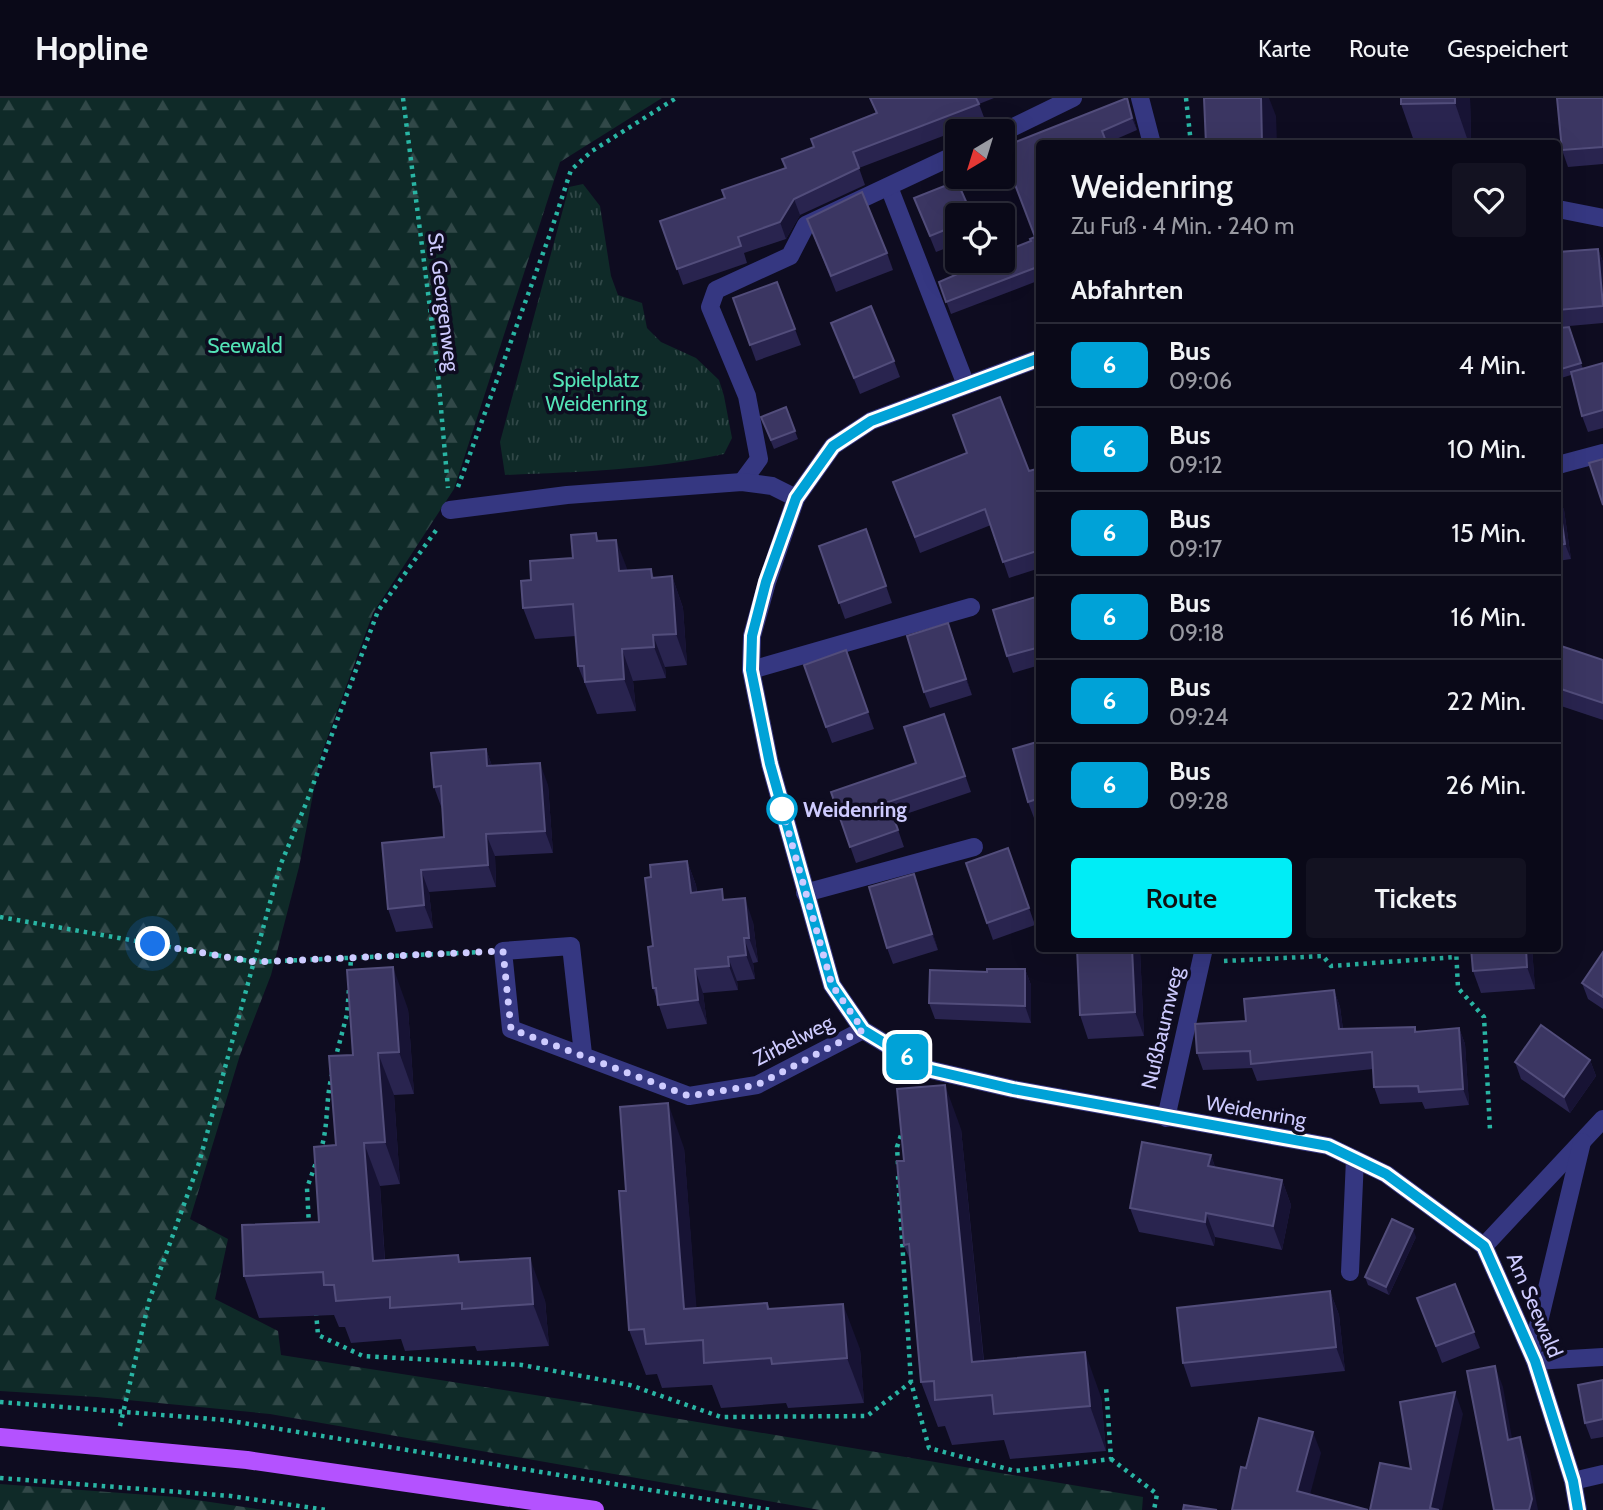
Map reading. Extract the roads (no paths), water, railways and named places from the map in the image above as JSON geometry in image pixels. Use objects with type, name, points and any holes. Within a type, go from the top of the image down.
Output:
[{"type":"main road","points":[[0,1437],[247,1460],[595,1510]]},
{"type":"street","points":[[1015,126],[1073,98]]},
{"type":"street","points":[[1140,98],[1151,140]]},
{"type":"street","points":[[742,482],[759,459],[747,396],[710,307],[716,290],[790,256],[806,225],[945,160]]},
{"type":"street","points":[[889,187],[965,385]]},
{"type":"street","points":[[1561,210],[1603,218]]},
{"type":"street","name":"Weidenring","points":[[1036,359],[871,421],[833,446],[796,498],[766,582],[752,636],[751,670],[770,764],[832,985],[863,1030],[927,1069],[1013,1089],[1328,1146],[1386,1174],[1484,1246]]},
{"type":"street","points":[[1561,465],[1603,453]]},
{"type":"street","points":[[450,510],[567,495],[742,482],[772,486],[796,498]]},
{"type":"street","points":[[751,670],[971,607]]},
{"type":"street","points":[[805,893],[974,847]]},
{"type":"street","name":"Zirbelweg","points":[[583,1054],[571,946],[503,951],[511,1029],[689,1096],[757,1085],[863,1030]]},
{"type":"street","name":"Nußbaumweg","points":[[1166,1118],[1202,955]]},
{"type":"street","name":"Am Seewald","points":[[1578,1510],[1573,1481],[1534,1356],[1484,1246],[1603,1119]]},
{"type":"street","points":[[1582,1142],[1534,1356],[1603,1357]]},
{"type":"street","points":[[1350,1272],[1355,1159]]},
{"type":"street","points":[[1573,1481],[1603,1475]]},
{"type":"place","name":"Weidenring","points":[[782,809]]},
{"type":"park label","name":"Seewald","points":[[245,345]]},
{"type":"park label","name":"Spielplatz Weidenring","points":[[596,391]]}]
